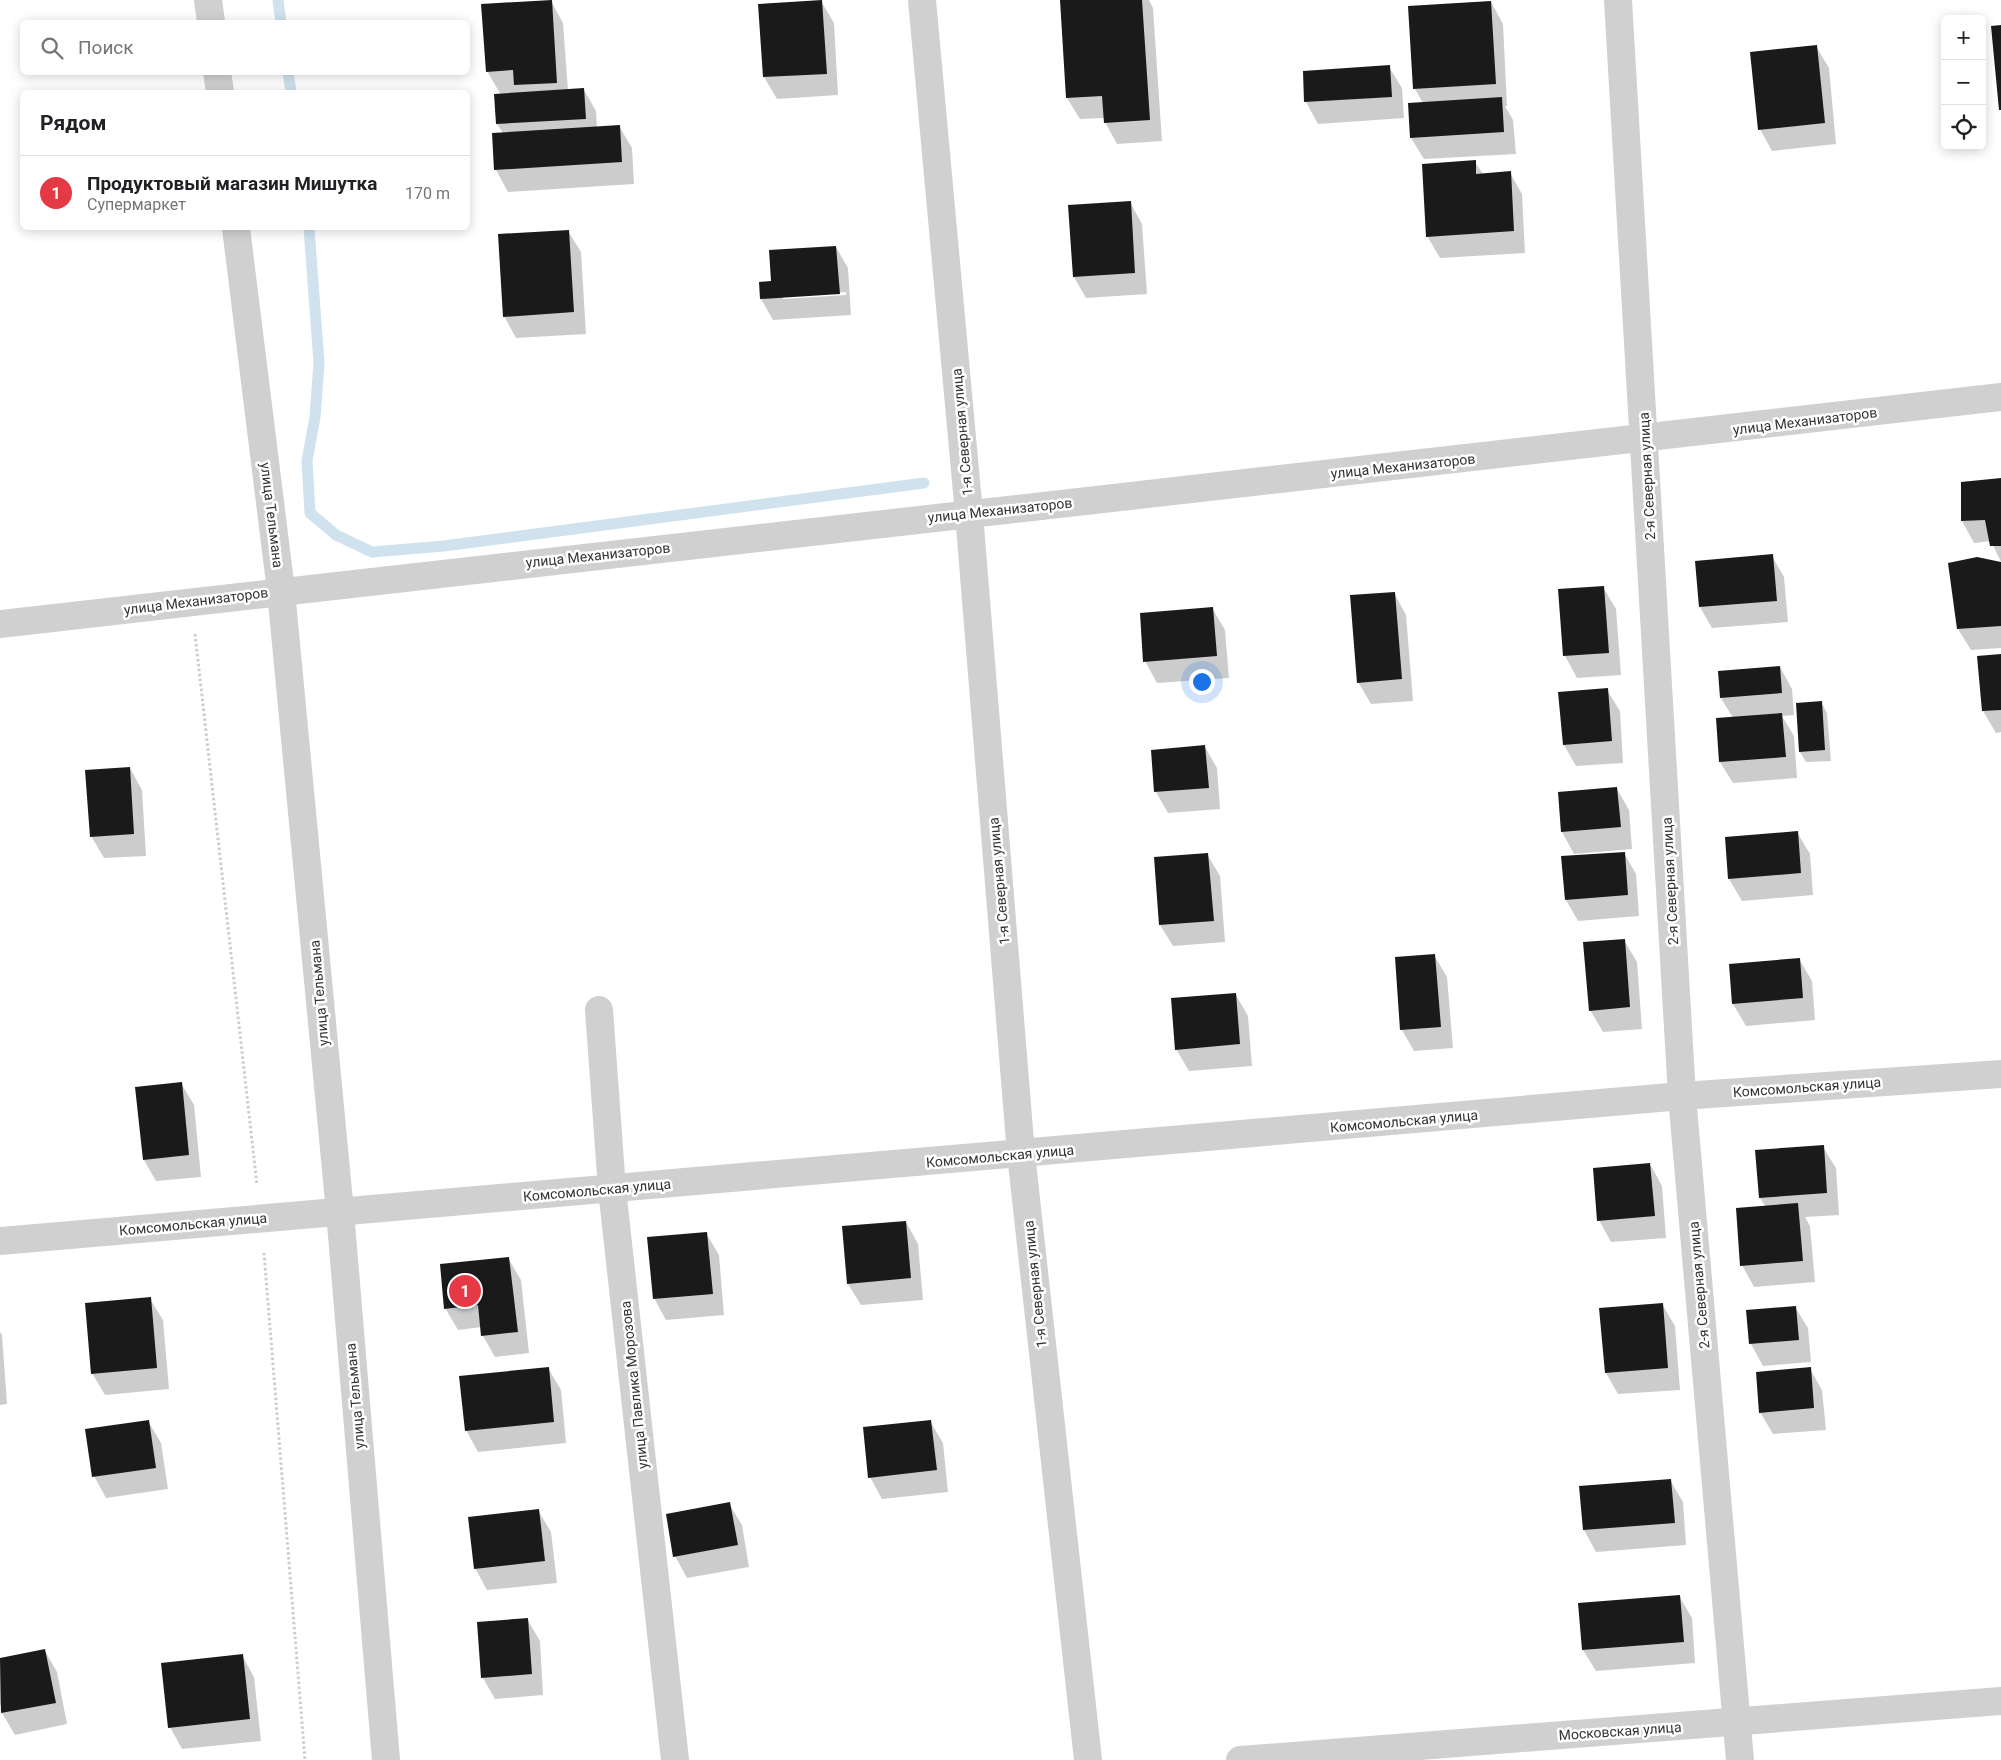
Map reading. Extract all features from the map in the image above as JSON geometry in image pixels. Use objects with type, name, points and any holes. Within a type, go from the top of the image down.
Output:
[{"type":"street","points":[[208,0],[211,20]]},
{"type":"street","name":"1-я Северная улица","points":[[922,0],[969,514],[1021,1154],[1088,1760]]},
{"type":"street","name":"2-я Северная улица","points":[[1618,0],[1682,1096],[1740,1760]]},
{"type":"street","points":[[217,75],[220,90]]},
{"type":"street","name":"улица Тельмана","points":[[236,230],[281,591],[340,1212],[386,1760]]},
{"type":"street","name":"улица Механизаторов","points":[[0,624],[281,591],[1644,440],[2001,398]]},
{"type":"street","name":"улица Павлика Морозова","points":[[599,1010],[612,1189],[675,1760]]},
{"type":"street","name":"Комсомольская улица","points":[[0,1241],[1682,1096],[2001,1074]]},
{"type":"street","name":"Московская улица","points":[[1240,1760],[2001,1701]]},
{"type":"path","points":[[192,602],[261,1218],[305,1760]]},
{"type":"building","points":[[552,0],[557,83],[514,85],[513,70],[486,72],[481,4]]},
{"type":"building","points":[[822,0],[827,74],[763,77],[758,4]]},
{"type":"building","points":[[1060,0],[1142,0],[1150,120],[1104,123],[1102,96],[1066,98]]},
{"type":"building","points":[[1491,1],[1496,84],[1413,89],[1408,6]]},
{"type":"building","points":[[2001,25],[2001,110],[1999,110],[1991,26]]},
{"type":"building","points":[[1817,45],[1825,123],[1758,130],[1750,52]]},
{"type":"building","points":[[1390,65],[1392,97],[1304,102],[1303,71]]},
{"type":"building","points":[[584,88],[586,119],[496,124],[494,94]]},
{"type":"building","points":[[1502,97],[1504,132],[1410,138],[1408,103]]},
{"type":"building","points":[[620,125],[622,162],[494,170],[492,133]]},
{"type":"building","points":[[1476,160],[1476,174],[1511,171],[1514,231],[1426,237],[1422,164]]},
{"type":"building","points":[[1131,201],[1135,273],[1073,277],[1068,205]]},
{"type":"building","points":[[569,230],[574,312],[503,317],[498,234]]},
{"type":"building","points":[[836,246],[840,294],[760,299],[759,282],[771,281],[769,250]]},
{"type":"building","points":[[2001,478],[2001,546],[1990,546],[1985,520],[1961,521],[1961,482]]},
{"type":"building","points":[[1773,554],[1777,601],[1699,607],[1695,561]]},
{"type":"building","points":[[1977,557],[2001,562],[2001,626],[1957,629],[1948,563]]},
{"type":"building","points":[[1604,586],[1609,653],[1563,656],[1558,589]]},
{"type":"building","points":[[1395,592],[1402,679],[1357,683],[1350,595]]},
{"type":"building","points":[[1213,607],[1217,656],[1143,662],[1140,613]]},
{"type":"building","points":[[2001,654],[2001,710],[1982,711],[1977,656]]},
{"type":"building","points":[[1780,666],[1782,693],[1720,698],[1718,671]]},
{"type":"building","points":[[1608,688],[1612,741],[1563,745],[1558,692]]},
{"type":"building","points":[[1822,701],[1825,750],[1799,752],[1796,703]]},
{"type":"building","points":[[1782,713],[1786,757],[1719,762],[1716,718]]},
{"type":"building","points":[[1205,745],[1209,788],[1154,792],[1151,750]]},
{"type":"building","points":[[130,767],[134,834],[90,837],[85,770]]},
{"type":"building","points":[[1617,787],[1621,827],[1561,832],[1558,792]]},
{"type":"building","points":[[1798,831],[1801,873],[1728,879],[1725,837]]},
{"type":"building","points":[[1625,852],[1628,895],[1565,900],[1561,856]]},
{"type":"building","points":[[1208,853],[1214,921],[1159,925],[1154,857]]},
{"type":"building","points":[[1625,939],[1630,1007],[1589,1011],[1583,942]]},
{"type":"building","points":[[1435,954],[1441,1027],[1400,1030],[1395,957]]},
{"type":"building","points":[[1800,958],[1803,998],[1732,1004],[1729,964]]},
{"type":"building","points":[[1236,993],[1240,1044],[1175,1050],[1171,998]]},
{"type":"building","points":[[182,1082],[189,1155],[143,1160],[135,1087]]},
{"type":"building","points":[[1824,1145],[1827,1193],[1759,1198],[1755,1150]]},
{"type":"building","points":[[1650,1163],[1655,1216],[1597,1221],[1593,1168]]},
{"type":"building","points":[[1798,1203],[1803,1261],[1740,1266],[1736,1208]]},
{"type":"building","points":[[906,1221],[911,1278],[847,1284],[842,1226]]},
{"type":"building","points":[[707,1232],[713,1294],[653,1299],[647,1237]]},
{"type":"building","points":[[509,1257],[518,1332],[481,1336],[478,1305],[444,1309],[440,1264]]},
{"type":"building","points":[[151,1297],[157,1368],[91,1374],[85,1303]]},
{"type":"building","points":[[1663,1303],[1668,1368],[1605,1373],[1599,1308]]},
{"type":"building","points":[[1796,1306],[1799,1340],[1749,1344],[1746,1310]]},
{"type":"building","points":[[549,1367],[554,1422],[465,1431],[459,1376]]},
{"type":"building","points":[[1811,1367],[1814,1408],[1759,1413],[1756,1372]]},
{"type":"building","points":[[149,1420],[156,1468],[92,1477],[85,1429]]},
{"type":"building","points":[[931,1420],[937,1470],[868,1478],[863,1427]]},
{"type":"building","points":[[1671,1479],[1675,1523],[1583,1530],[1579,1486]]},
{"type":"building","points":[[730,1502],[738,1545],[673,1557],[666,1514]]},
{"type":"building","points":[[539,1509],[545,1561],[474,1569],[468,1517]]},
{"type":"building","points":[[1680,1595],[1684,1642],[1582,1650],[1578,1603]]},
{"type":"building","points":[[528,1618],[532,1674],[481,1678],[477,1622]]},
{"type":"building","points":[[45,1649],[56,1703],[1,1713],[0,1658]]},
{"type":"building","points":[[243,1654],[250,1719],[168,1728],[161,1663]]},
{"type":"waterway","points":[[278,0],[281,20]]},
{"type":"waterway","points":[[288,75],[291,90]]},
{"type":"waterway","points":[[309,230],[319,363],[315,417],[307,461],[310,513],[336,535],[372,552],[444,546],[924,483]]},
{"type":"place","name":"Продуктовый магазин Мишутка","points":[[465,1291]]}]
